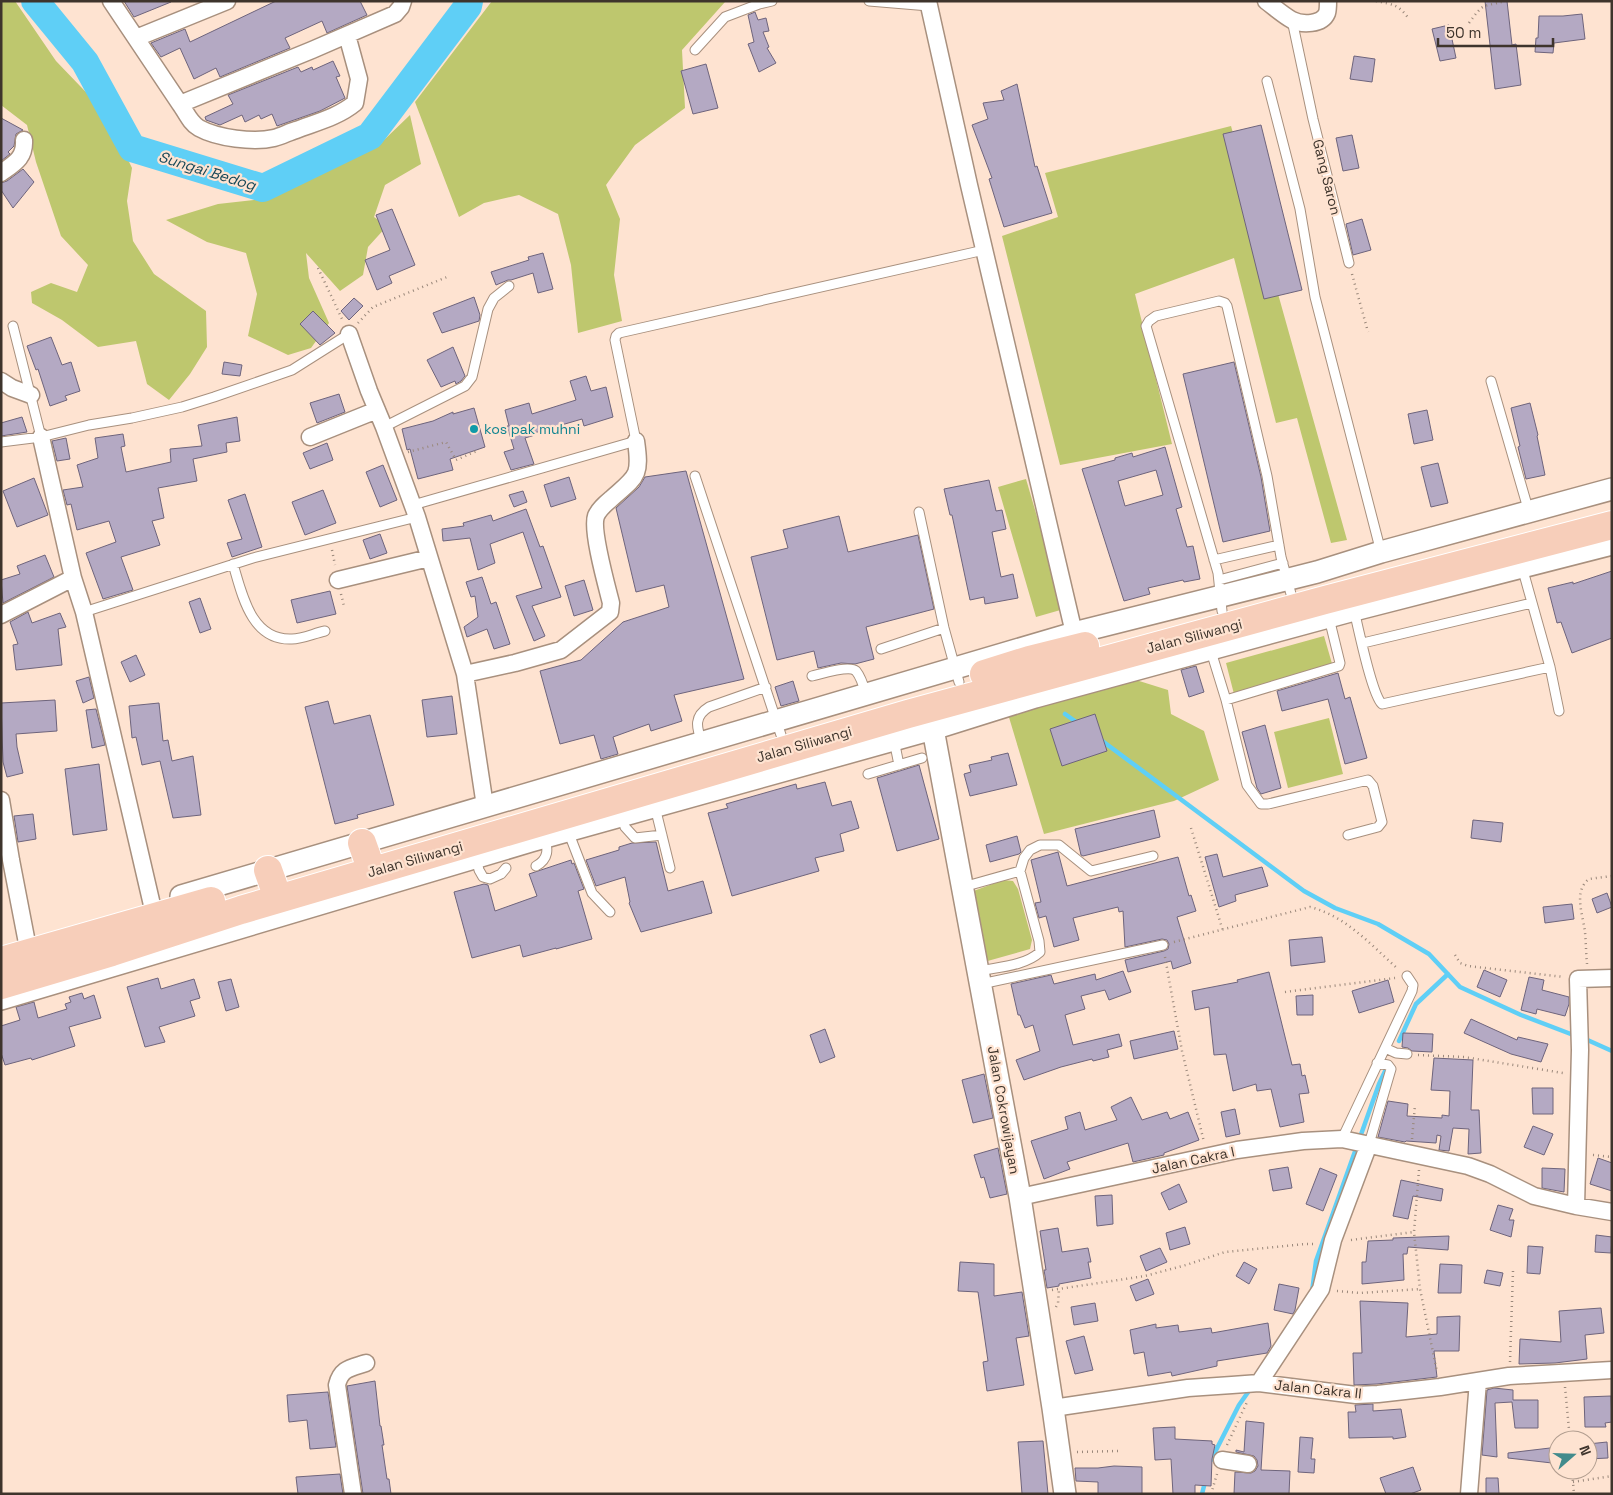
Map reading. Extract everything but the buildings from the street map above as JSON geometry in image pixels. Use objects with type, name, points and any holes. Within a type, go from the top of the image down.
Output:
[{"type":"highway","name":"Jalan Siliwangi","points":[[1,985],[112,952],[241,910],[779,728],[957,675],[1029,660],[1220,596],[1287,579],[1521,535],[1612,508]]},
{"type":"highway","name":"Jalan Siliwangi","points":[[1,962],[270,877],[365,850],[397,856],[543,829],[908,714],[1208,641],[1486,567],[1612,525]]},
{"type":"street","points":[[110,1],[192,122],[199,128],[227,137],[252,140],[274,138],[344,112],[355,103],[359,79],[347,35]]},
{"type":"street","points":[[136,38],[227,1]]},
{"type":"street","points":[[180,104],[395,14],[403,1]]},
{"type":"street","points":[[1266,1],[1292,20],[1303,23],[1322,19],[1328,12],[1328,1]]},
{"type":"street","points":[[929,4],[984,250],[1074,633]]},
{"type":"street","points":[[1,172],[15,163],[24,151],[24,140]]},
{"type":"street","points":[[349,334],[369,392],[415,511],[465,674],[486,806]]},
{"type":"street","points":[[1,381],[12,388],[31,395]]},
{"type":"street","points":[[310,437],[377,410]]},
{"type":"street","points":[[42,437],[73,578],[84,612],[152,905]]},
{"type":"street","points":[[465,674],[561,650],[610,612],[611,603],[596,533],[596,520],[602,507],[628,484],[638,471],[636,441]]},
{"type":"street","points":[[1287,579],[1612,489]]},
{"type":"street","points":[[1327,609],[1354,610],[1486,567],[1522,567],[1612,544]]},
{"type":"street","points":[[338,580],[429,558]]},
{"type":"street","points":[[1,615],[73,578]]},
{"type":"street","points":[[365,850],[486,806],[702,742],[779,728],[867,694],[957,675],[1074,633],[1220,596]]},
{"type":"street","points":[[1,999],[476,858],[543,829],[568,830],[933,729],[1208,641]]},
{"type":"street","name":"Jalan Cokrowijayan","points":[[933,729],[1020,1197],[1054,1408],[1065,1494]]},
{"type":"street","points":[[1,800],[10,860],[27,943]]},
{"type":"street","points":[[1,950],[152,905],[270,877]]},
{"type":"street","points":[[1576,1206],[1580,1026],[1583,979],[1612,978]]},
{"type":"street","points":[[1256,1384],[1320,1289],[1333,1240],[1353,1184],[1356,1141]]},
{"type":"street","name":"Jalan Cakra I","points":[[1020,1197],[1265,1146],[1356,1141],[1468,1166],[1490,1174],[1534,1196],[1612,1212]]},
{"type":"street","points":[[353,1494],[338,1385],[342,1371],[366,1363]]},
{"type":"street","name":"Jalan Cakra II","points":[[1054,1408],[1161,1391],[1232,1385],[1256,1384],[1356,1395],[1440,1387],[1509,1376],[1612,1370]]},
{"type":"street","points":[[1469,1494],[1478,1381]]},
{"type":"street","points":[[1222,1460],[1248,1464]]},
{"type":"lane","points":[[695,50],[725,17],[772,1]]},
{"type":"lane","points":[[869,1],[929,4]]},
{"type":"lane","name":"Gang Saron","points":[[1292,20],[1313,119],[1349,263]]},
{"type":"lane","points":[[1267,81],[1300,209],[1315,298],[1381,552]]},
{"type":"lane","points":[[84,612],[233,564],[415,511],[636,441],[615,340],[619,333],[984,250]]},
{"type":"lane","points":[[384,427],[465,386],[472,376],[488,309],[494,298],[509,286]]},
{"type":"lane","points":[[1220,596],[1214,560],[1146,326],[1156,316],[1219,302],[1226,303],[1267,476],[1287,579]]},
{"type":"lane","points":[[13,326],[42,437]]},
{"type":"lane","points":[[1,442],[42,437],[89,425],[182,407],[292,370],[349,334]]},
{"type":"lane","points":[[1491,381],[1530,512]]},
{"type":"lane","points":[[695,476],[779,728]]},
{"type":"lane","points":[[919,512],[944,628],[957,675]]},
{"type":"lane","points":[[1214,560],[1279,545]]},
{"type":"lane","points":[[233,564],[246,608],[256,622],[273,637],[292,639],[326,631]]},
{"type":"lane","points":[[1522,567],[1550,667],[1559,711]]},
{"type":"lane","points":[[1363,643],[1532,602]]},
{"type":"lane","points":[[1226,700],[1339,666],[1340,662],[1327,609]]},
{"type":"lane","points":[[1354,610],[1378,701],[1382,704],[1550,667]]},
{"type":"lane","points":[[881,649],[944,628]]},
{"type":"lane","points":[[1208,641],[1226,700],[1247,785],[1261,804],[1368,780],[1371,783],[1382,824],[1378,827],[1348,835]]},
{"type":"lane","points":[[812,676],[852,669],[856,672],[867,694]]},
{"type":"lane","points":[[702,742],[697,721],[702,711],[766,686]]},
{"type":"lane","points":[[894,740],[899,765]]},
{"type":"lane","points":[[868,774],[922,758]]},
{"type":"lane","points":[[654,807],[670,868]]},
{"type":"lane","points":[[622,816],[625,827],[635,838],[662,835]]},
{"type":"lane","points":[[536,866],[546,857],[548,850],[543,829]]},
{"type":"lane","points":[[568,830],[592,893],[610,912]]},
{"type":"lane","points":[[980,978],[1034,957],[1040,952],[1039,941],[1020,871],[1024,858],[1030,850],[1040,845],[1059,845],[1091,871],[1153,856]]},
{"type":"lane","points":[[476,858],[483,877],[490,879],[501,874],[506,868]]},
{"type":"lane","points":[[963,887],[1020,871]]},
{"type":"lane","points":[[980,978],[1163,945]]},
{"type":"lane","points":[[1356,1141],[1383,1064],[1385,1048],[1412,990],[1413,985],[1407,976]]},
{"type":"lane","points":[[1385,1048],[1396,1053],[1407,1054]]},
{"type":"lane","points":[[1356,1141],[1390,1076],[1391,1069],[1383,1064]]},
{"type":"path","points":[[1376,1],[1396,6],[1401,9],[1409,20]]},
{"type":"path","points":[[1469,23],[1480,8],[1505,1]]},
{"type":"path","points":[[1349,263],[1368,332]]},
{"type":"path","points":[[318,268],[349,334],[373,307],[447,277]]},
{"type":"path","points":[[394,455],[446,442],[456,460],[479,450]]},
{"type":"path","points":[[1191,828],[1222,931]]},
{"type":"path","points":[[1455,955],[1460,963],[1468,966],[1583,979],[1585,932],[1580,900],[1582,888],[1589,879],[1612,876]]},
{"type":"path","points":[[1207,1157],[1182,1051],[1163,945],[1310,907],[1325,911],[1348,924],[1407,976]]},
{"type":"path","points":[[1285,992],[1407,976]]},
{"type":"path","points":[[1407,1054],[1464,1057],[1580,1075]]},
{"type":"path","points":[[1415,1105],[1414,1232],[1420,1289],[1440,1387]]},
{"type":"path","points":[[1333,1240],[1363,1239],[1414,1232]]},
{"type":"path","points":[[1036,1292],[1145,1276],[1225,1252],[1305,1244]]},
{"type":"path","points":[[1509,1376],[1512,1270]]},
{"type":"path","points":[[1320,1289],[1360,1293],[1420,1289]]},
{"type":"path","points":[[1564,1373],[1569,1430]]},
{"type":"path","points":[[1211,1494],[1230,1436],[1256,1384]]},
{"type":"path","points":[[1059,1453],[1118,1451]]},
{"type":"path","points":[[1574,1494],[1573,1482],[1612,1476]]},
{"type":"green space","points":[[1,1],[15,1],[56,61],[105,112],[132,168],[127,201],[133,241],[154,274],[206,311],[207,347],[190,374],[169,400],[147,384],[136,341],[98,347],[62,320],[32,303],[31,292],[51,283],[77,292],[88,265],[61,236],[36,162],[27,125],[1,105]]},
{"type":"green space","points":[[492,1],[725,2],[682,50],[685,108],[635,145],[606,185],[620,219],[614,275],[622,321],[578,333],[571,265],[558,214],[519,195],[484,203],[459,217],[415,102]]},
{"type":"green space","points":[[410,115],[421,164],[385,185],[374,217],[387,226],[368,247],[363,275],[340,291],[306,253],[309,278],[329,323],[311,348],[288,355],[248,336],[257,294],[246,253],[207,242],[166,220],[218,204],[271,198],[334,168],[384,140]]},
{"type":"green space","points":[[1231,126],[1347,540],[1331,543],[1297,418],[1276,423],[1234,258],[1135,294],[1172,444],[1060,465],[1002,236],[1058,217],[1045,173]]},
{"type":"green space","points":[[1026,479],[1064,609],[1036,617],[998,487]]},
{"type":"green space","points":[[1324,636],[1333,667],[1234,694],[1226,663]]},
{"type":"green space","points":[[1136,680],[1168,690],[1171,714],[1204,731],[1219,780],[1174,801],[1044,834],[1008,714]]},
{"type":"green space","points":[[1329,718],[1343,774],[1288,788],[1274,732]]},
{"type":"green space","points":[[1003,880],[1013,881],[1018,889],[1032,940],[1030,949],[984,962],[971,892]]},
{"type":"waterway","name":"Sungai Bedog","points":[[35,1],[85,62],[132,148],[263,188],[370,136],[468,6],[469,1]]},
{"type":"waterway","points":[[1065,714],[1079,724]]},
{"type":"waterway","points":[[1101,740],[1304,891],[1335,908],[1378,924],[1429,954],[1460,987],[1521,1015],[1576,1036]]},
{"type":"waterway","points":[[1399,1041],[1416,1004],[1448,974]]},
{"type":"waterway","points":[[1583,1038],[1612,1051]]},
{"type":"waterway","points":[[1312,1292],[1316,1261],[1379,1084],[1388,1065]]},
{"type":"waterway","points":[[1211,1460],[1239,1405],[1251,1388]]},
{"type":"waterway","points":[[1202,1494],[1205,1482]]},
{"type":"place","name":"kos pak muhni","points":[[474,429]]}]
